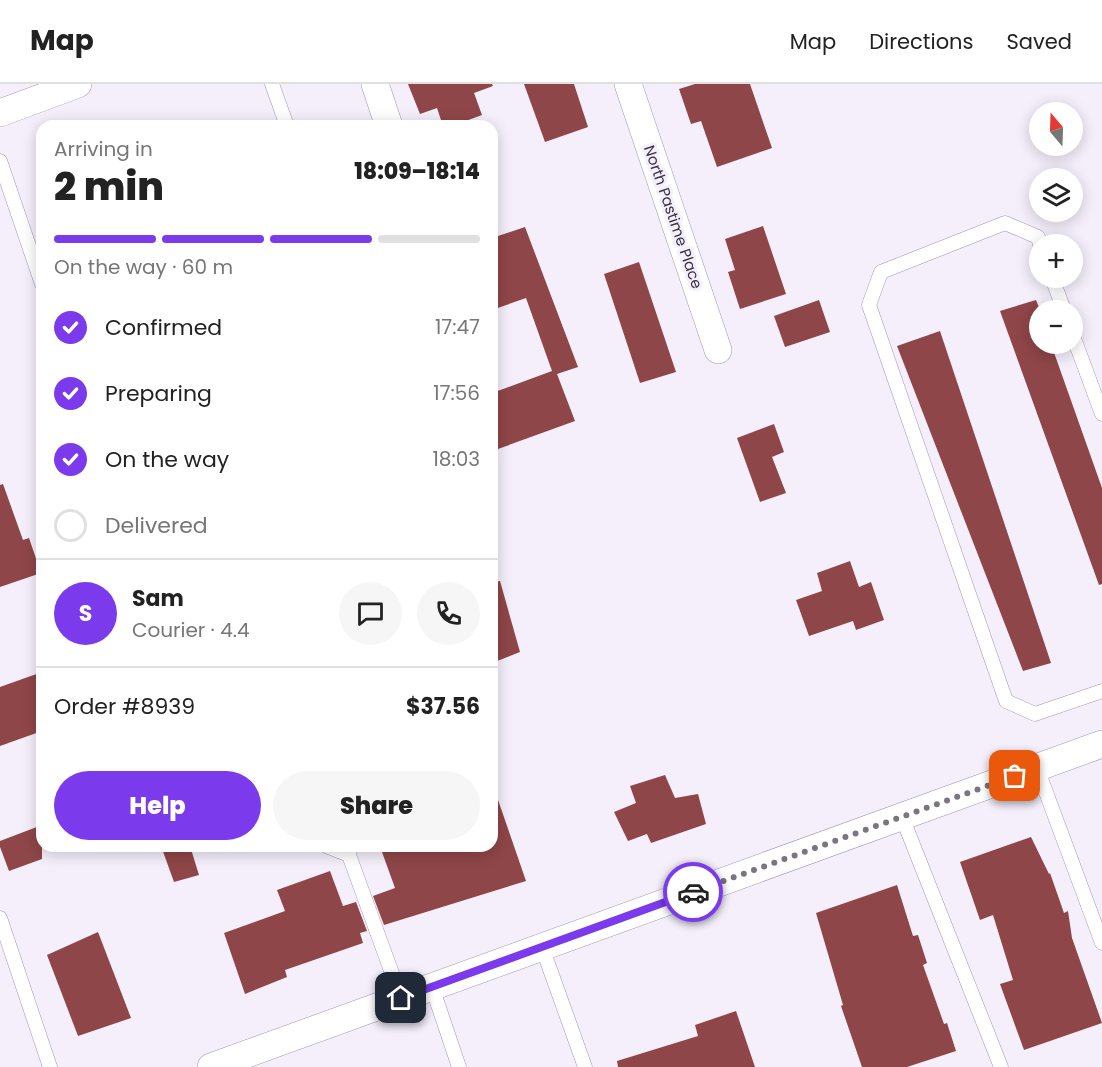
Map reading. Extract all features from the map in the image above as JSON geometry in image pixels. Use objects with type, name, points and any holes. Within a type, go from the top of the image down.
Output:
[{"type":"street","points":[[0,113],[78,84]]},
{"type":"street","points":[[375,84],[387,120]]},
{"type":"street","name":"North Pastime Place","points":[[628,84],[718,351]]},
{"type":"street","points":[[219,1066],[1102,744]]},
{"type":"lane","points":[[272,84],[285,120]]},
{"type":"lane","points":[[0,161],[36,266]]},
{"type":"lane","points":[[1031,234],[1005,223],[881,272],[869,305],[1006,701],[1035,714],[1101,694]]},
{"type":"lane","points":[[1080,354],[1102,414]]},
{"type":"lane","points":[[1037,768],[1102,943]]},
{"type":"lane","points":[[902,817],[1001,1067]]},
{"type":"lane","points":[[350,852],[401,998]]},
{"type":"lane","points":[[0,918],[50,1067]]},
{"type":"lane","points":[[542,947],[585,1067]]},
{"type":"lane","points":[[432,987],[459,1067]]},
{"type":"building","points":[[408,84],[492,84],[493,86],[474,93],[482,115],[468,120],[441,120],[437,108],[420,114]]},
{"type":"building","points":[[524,84],[574,84],[588,127],[545,142]]},
{"type":"building","points":[[695,84],[750,84],[772,148],[717,167],[701,121],[691,124],[679,89]]},
{"type":"building","points":[[763,226],[786,294],[740,309],[728,272],[735,270],[725,239]]},
{"type":"building","points":[[525,227],[578,367],[557,374],[575,421],[498,449],[498,391],[552,371],[526,298],[498,308],[498,236]]},
{"type":"building","points":[[639,262],[676,372],[640,383],[604,274]]},
{"type":"building","points":[[819,300],[830,332],[785,347],[774,316]]},
{"type":"building","points":[[1029,302],[1029,354],[1055,354],[1102,488],[1102,584],[1099,585],[1000,311]]},
{"type":"building","points":[[940,331],[1051,663],[1023,671],[897,346]]},
{"type":"building","points":[[774,424],[784,452],[772,457],[786,493],[760,502],[737,438]]},
{"type":"building","points":[[3,484],[23,540],[29,538],[36,558],[36,575],[0,587],[0,485]]},
{"type":"building","points":[[850,561],[859,587],[871,582],[884,620],[856,630],[853,621],[809,636],[796,600],[822,591],[817,573]]},
{"type":"building","points":[[498,581],[500,581],[520,652],[498,661]]},
{"type":"building","points":[[36,674],[36,733],[0,746],[0,687]]},
{"type":"building","points":[[665,775],[675,798],[698,794],[706,824],[651,843],[647,834],[628,841],[614,812],[636,803],[630,786]]},
{"type":"building","points":[[498,800],[526,881],[384,925],[373,896],[395,888],[382,852],[498,852]]},
{"type":"building","points":[[36,827],[36,852],[42,852],[42,859],[9,871],[0,841]]},
{"type":"building","points":[[1031,837],[1050,873],[1064,913],[1068,911],[1072,938],[1102,1023],[1024,1050],[1000,984],[1013,980],[993,915],[980,920],[960,862]]},
{"type":"building","points":[[163,852],[192,852],[199,875],[174,882]]},
{"type":"building","points":[[330,871],[343,906],[356,902],[367,931],[360,933],[363,943],[285,970],[287,977],[245,994],[224,933],[285,911],[277,890]]},
{"type":"building","points":[[897,885],[913,936],[918,935],[927,963],[923,965],[956,1051],[907,1067],[862,1067],[841,1006],[843,1005],[816,913]]},
{"type":"building","points":[[98,932],[131,1018],[78,1036],[47,955]]},
{"type":"building","points":[[736,1011],[755,1067],[618,1067],[617,1061],[698,1036],[695,1025]]},
{"type":"way so far","points":[[693,892],[1015,776]]},
{"type":"route","points":[[401,998],[693,892]]}]
